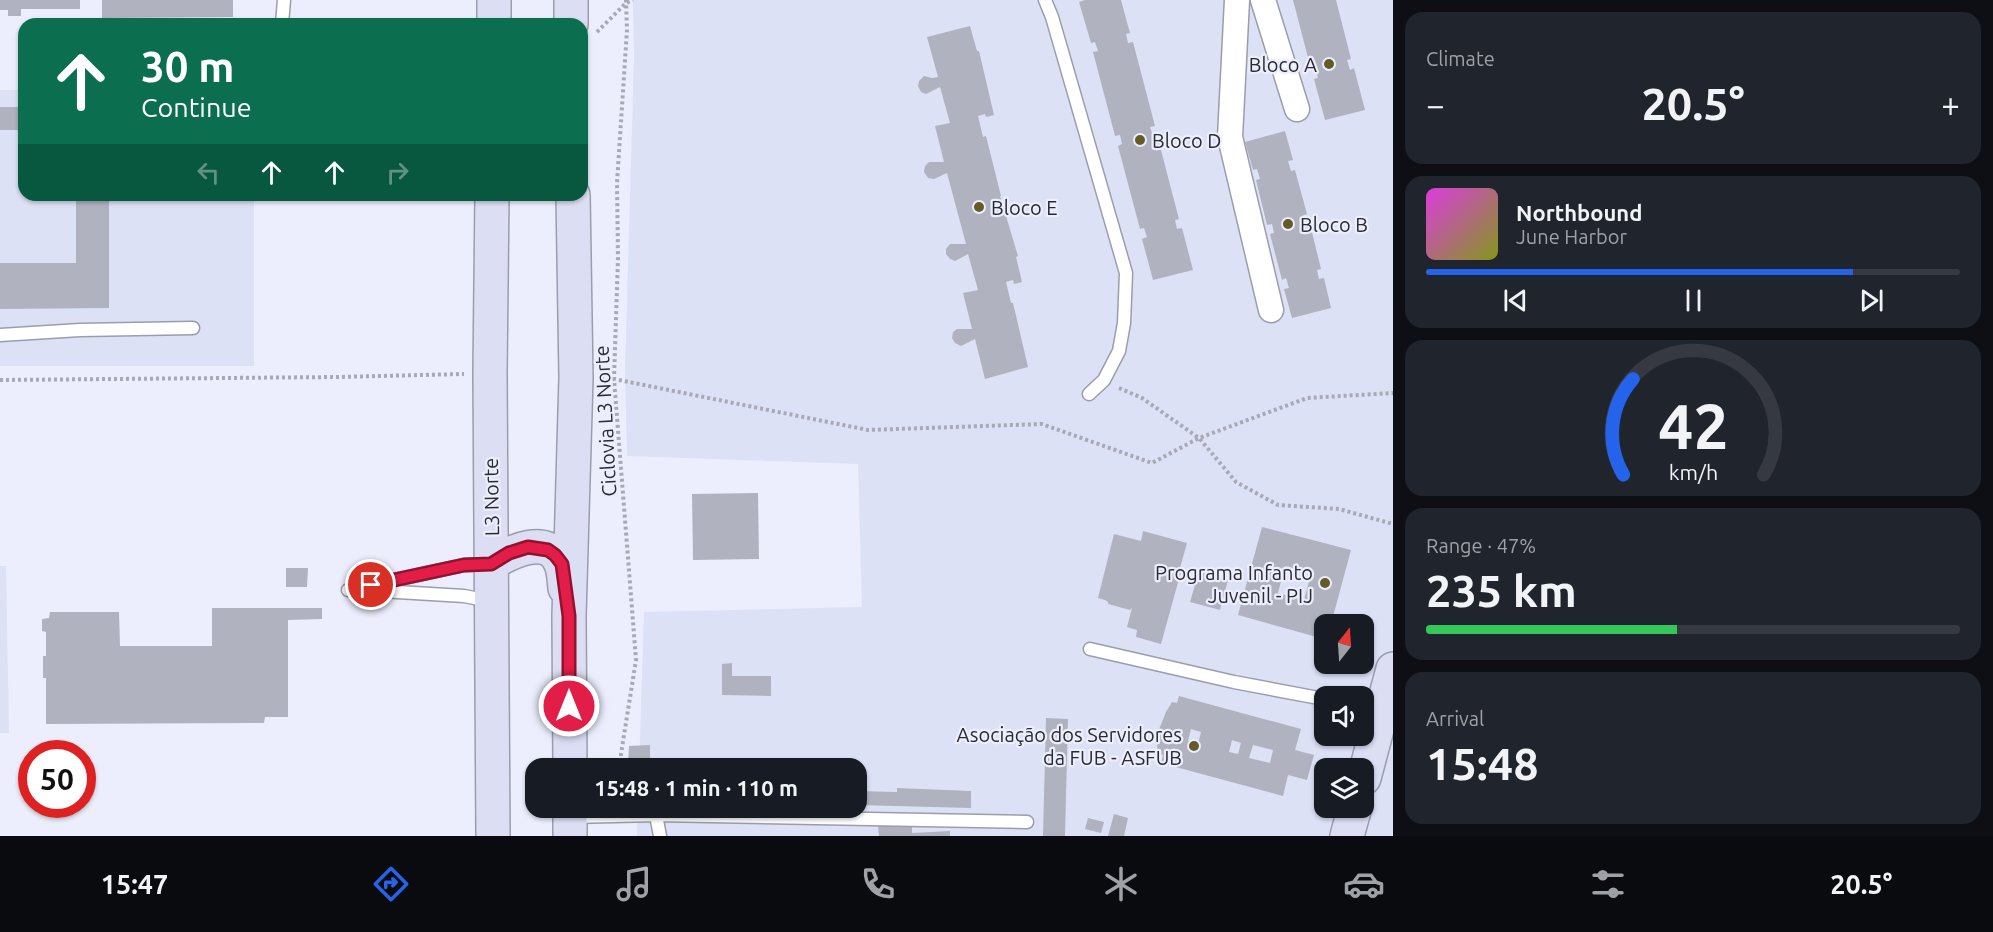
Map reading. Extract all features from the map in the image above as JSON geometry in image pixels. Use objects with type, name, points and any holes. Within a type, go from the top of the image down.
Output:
[{"type":"main road","points":[[494,0],[494,18]]},
{"type":"main road","points":[[571,0],[576,18]]},
{"type":"main road","name":"L3 Norte","points":[[492,201],[490,373],[493,836]]},
{"type":"main road","points":[[570,758],[569,616],[576,378],[573,201]]},
{"type":"main road","points":[[491,564],[509,553],[528,547],[548,550],[562,564],[569,616]]},
{"type":"main road","points":[[1368,758],[1377,709],[1393,669]]},
{"type":"main road","points":[[1347,836],[1352,818]]},
{"type":"street","points":[[1237,0],[1230,137],[1271,310]]},
{"type":"street","points":[[1263,0],[1297,109]]},
{"type":"lane","points":[[282,18],[284,0]]},
{"type":"lane","points":[[1045,0],[1056,28],[1125,273],[1124,323],[1119,351],[1104,380],[1089,394]]},
{"type":"lane","points":[[0,335],[80,330],[193,328]]},
{"type":"lane","points":[[491,564],[464,565],[348,590],[464,596],[492,601]]},
{"type":"lane","points":[[1090,649],[1234,682],[1314,697]]},
{"type":"lane","points":[[570,820],[604,818]]},
{"type":"lane","points":[[657,818],[660,836]]},
{"type":"lane","points":[[815,818],[1027,822]]},
{"type":"path","points":[[588,27],[626,1],[633,0]]},
{"type":"path","name":"Ciclovia L3 Norte","points":[[621,758],[636,660],[614,379],[618,258],[617,183],[627,30],[626,1]]},
{"type":"path","points":[[0,380],[337,377],[490,373]]},
{"type":"path","points":[[614,379],[868,430],[1042,424],[1152,463],[1199,438],[1307,398],[1393,393]]},
{"type":"path","points":[[1104,380],[1142,398],[1199,438],[1236,482],[1278,505],[1339,508],[1393,524]]},
{"type":"shaded area","points":[[633,0],[1393,0],[1393,836],[637,836],[637,818],[867,818],[867,758],[639,758],[644,612],[862,607],[858,464],[627,456],[625,372],[634,57]]},
{"type":"shaded area","points":[[0,90],[18,90],[18,201],[254,201],[254,366],[0,366]]},
{"type":"shaded area","points":[[0,566],[6,566],[9,733],[0,733]]},
{"type":"building","points":[[0,0],[80,0],[80,9],[21,9],[21,16],[8,16],[8,10],[0,10]]},
{"type":"building","points":[[102,0],[233,0],[233,17],[102,18]]},
{"type":"building","name":"Bloco D","points":[[1121,0],[1130,33],[1126,34],[1128,43],[1133,42],[1155,126],[1150,127],[1153,136],[1157,135],[1179,219],[1175,220],[1177,229],[1182,228],[1193,270],[1153,280],[1142,239],[1147,237],[1144,228],[1140,229],[1118,146],[1122,144],[1120,135],[1115,136],[1093,52],[1098,51],[1095,42],[1091,43],[1079,2]]},
{"type":"building","name":"Bloco A","points":[[1293,0],[1336,0],[1351,59],[1347,60],[1350,70],[1354,68],[1365,110],[1325,120],[1314,79],[1318,78],[1315,68],[1311,69]]},
{"type":"building","name":"Bloco E","points":[[970,26],[977,51],[979,51],[994,115],[978,116],[983,137],[986,136],[1000,196],[1018,256],[1016,257],[1022,282],[1014,284],[1013,280],[1006,282],[1028,367],[985,379],[975,339],[961,346],[952,338],[953,332],[957,329],[972,329],[963,293],[978,290],[968,254],[955,261],[946,254],[946,249],[950,244],[966,244],[947,173],[934,179],[928,178],[924,172],[929,162],[944,162],[935,126],[950,123],[940,87],[926,94],[921,92],[918,86],[924,76],[938,77],[927,37]]},
{"type":"building","points":[[0,107],[18,107],[18,130],[0,130]]},
{"type":"building","name":"Bloco B","points":[[1285,131],[1293,160],[1288,161],[1291,171],[1295,170],[1307,214],[1302,216],[1305,225],[1310,224],[1321,269],[1317,270],[1319,279],[1324,278],[1331,308],[1292,318],[1284,289],[1289,288],[1286,278],[1282,280],[1270,234],[1274,233],[1272,224],[1267,225],[1256,180],[1260,179],[1257,169],[1253,170],[1245,142]]},
{"type":"building","points":[[76,201],[109,201],[109,308],[0,309],[0,263],[76,263]]},
{"type":"building","points":[[758,493],[759,559],[693,560],[692,494]]},
{"type":"building","name":"Programa Infanto Juvenil - PIJ","points":[[1262,527],[1351,550],[1334,614],[1314,614],[1314,636],[1238,615]],"holes":[[[1285,566],[1311,574],[1304,600],[1278,593]]]},
{"type":"building","points":[[1143,531],[1187,543],[1161,644],[1136,637],[1137,630],[1127,627],[1132,608],[1130,610],[1108,604],[1105,600],[1098,598],[1114,534],[1141,541]]},
{"type":"building","points":[[286,568],[308,568],[307,587],[286,587]]},
{"type":"building","points":[[1199,571],[1228,580],[1220,610],[1190,602]]},
{"type":"building","points":[[212,608],[322,608],[322,619],[288,620],[288,717],[265,717],[264,723],[46,724],[46,678],[43,678],[43,656],[46,656],[46,632],[42,631],[42,619],[49,618],[50,612],[119,612],[120,646],[212,646]]},
{"type":"building","points":[[732,663],[732,676],[771,676],[771,696],[722,695],[722,664]]},
{"type":"building","name":"Asociação dos Servidores da FUB - ASFUB","points":[[1179,696],[1301,729],[1295,750],[1314,755],[1307,780],[1288,775],[1283,796],[1161,763],[1163,755],[1157,754],[1158,732],[1172,702],[1177,703]],"holes":[[[1191,729],[1201,732],[1198,744],[1188,741]],[[1232,740],[1241,743],[1238,754],[1229,752]],[[1253,745],[1273,750],[1270,763],[1249,758]]]},
{"type":"building","points":[[1046,718],[1068,719],[1065,836],[1043,836]]},
{"type":"building","points":[[650,745],[650,758],[628,758],[629,746]]},
{"type":"building","points":[[897,788],[971,791],[971,808],[867,805],[867,791],[897,792]]},
{"type":"building","points":[[1114,814],[1128,818],[1124,836],[1108,836]]},
{"type":"building","points":[[1088,818],[1104,822],[1101,833],[1085,829]]},
{"type":"building","points":[[912,824],[912,833],[950,831],[950,836],[879,836],[878,826]]},
{"type":"place","name":"Bloco A","points":[[1329,64]]},
{"type":"place","name":"Bloco D","points":[[1140,140]]},
{"type":"place","name":"Bloco E","points":[[979,207]]},
{"type":"place","name":"Bloco B","points":[[1288,224]]},
{"type":"place","name":"Programa Infanto Juvenil - PIJ","points":[[1325,583]]},
{"type":"place","name":"Asociação dos Servidores da FUB - ASFUB","points":[[1194,746]]},
{"type":"route","points":[[371,585],[464,565],[491,564],[509,553],[528,547],[548,550],[562,564],[569,616],[569,706]]}]
